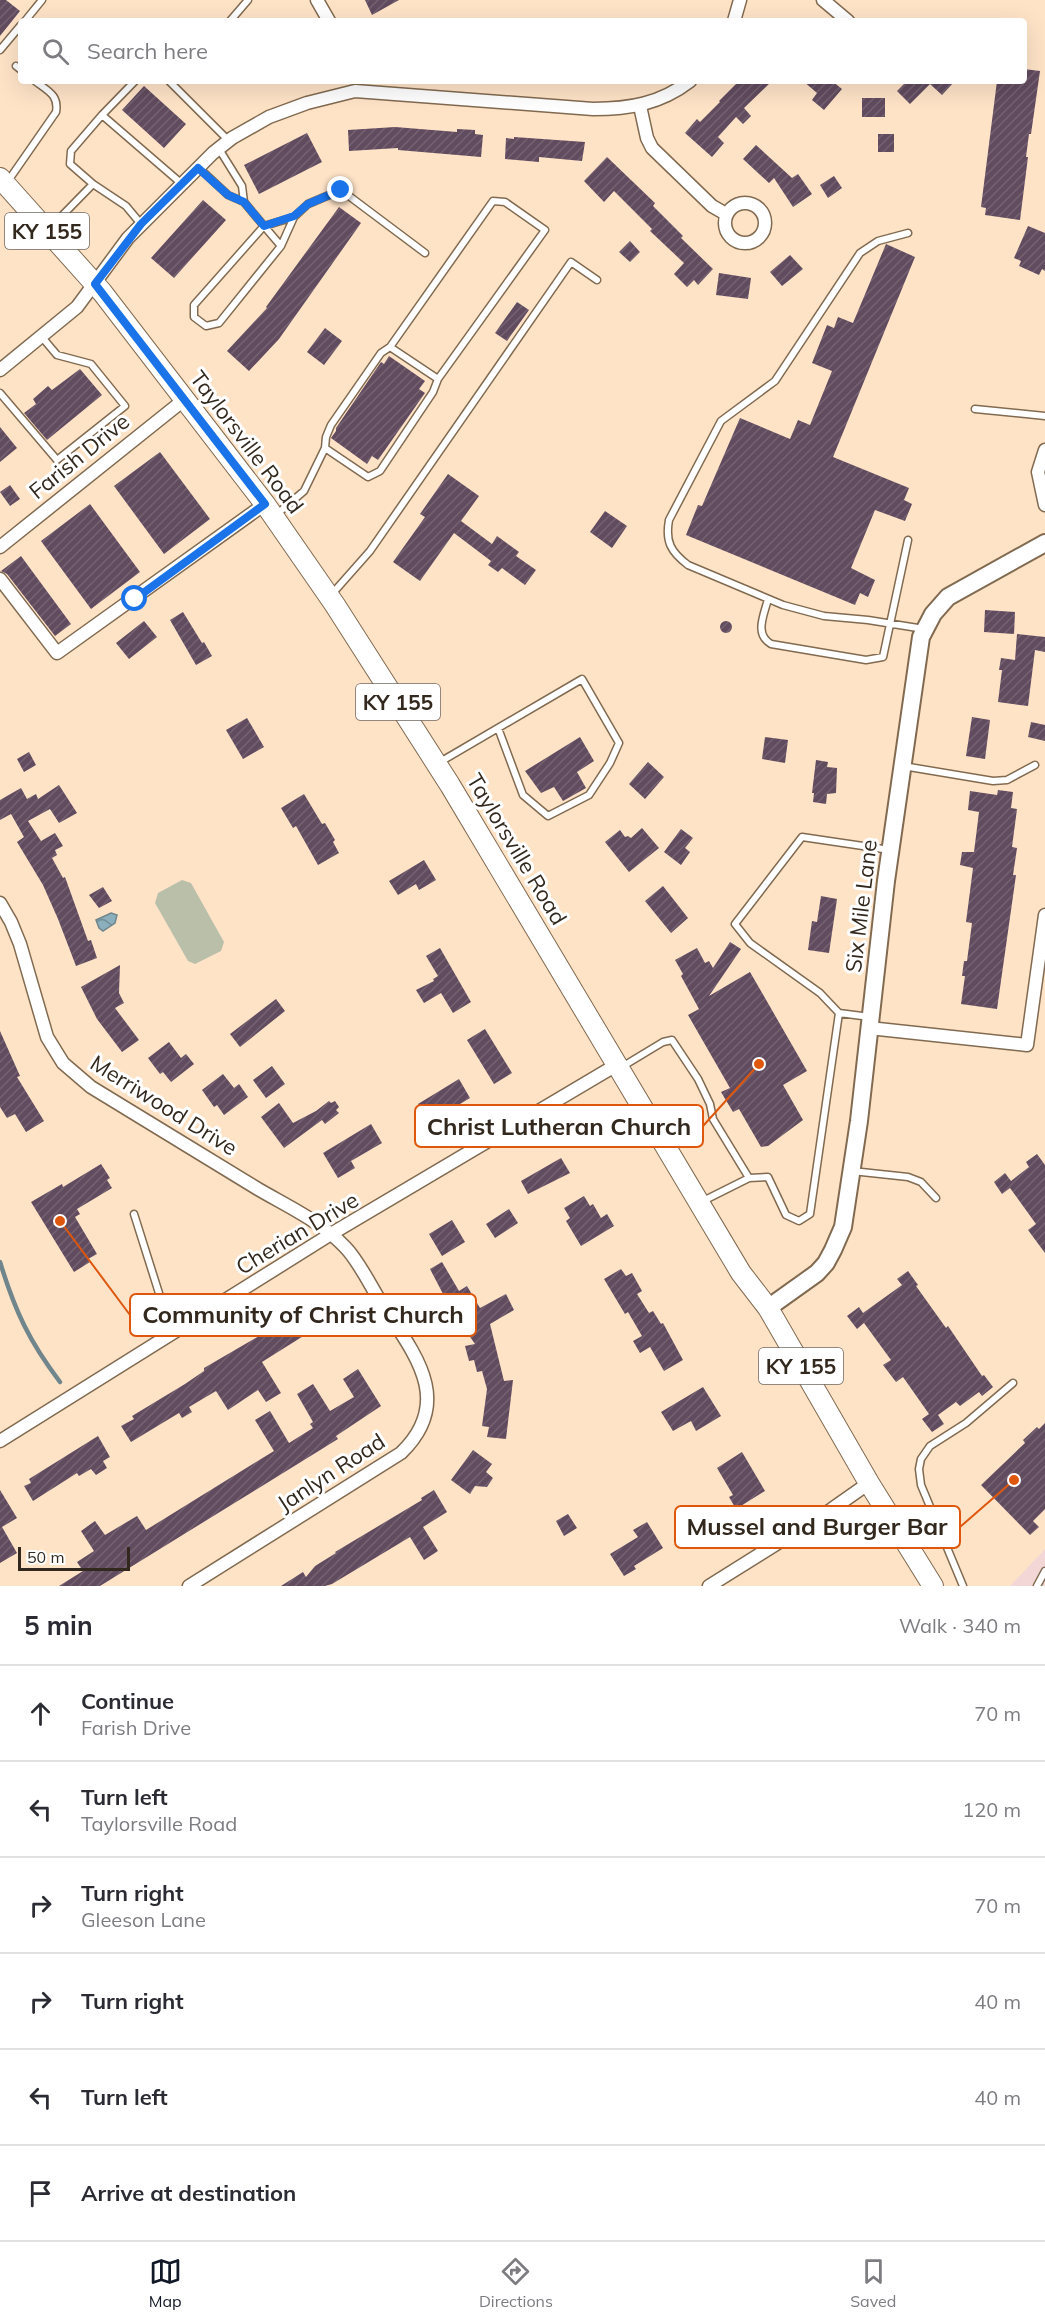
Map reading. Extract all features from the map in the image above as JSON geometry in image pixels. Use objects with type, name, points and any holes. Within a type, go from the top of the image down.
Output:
[{"type":"main road","name":"Taylorsville Road","points":[[3,181],[95,284],[270,511],[330,597],[437,764],[741,1273],[768,1308],[869,1483],[933,1586]]},
{"type":"street","points":[[317,0],[327,18]]},
{"type":"street","points":[[735,18],[740,0]]},
{"type":"street","points":[[823,0],[844,18]]},
{"type":"street","points":[[0,370],[77,307],[141,224],[198,168],[248,128],[284,111],[343,87],[355,91],[592,109],[624,109],[654,102],[685,84]]},
{"type":"street","points":[[640,105],[647,138],[652,148],[712,206],[726,214]]},
{"type":"street","name":"Farish Drive","points":[[0,547],[185,399]]},
{"type":"street","points":[[1045,450],[1038,472],[1045,505]]},
{"type":"street","points":[[0,579],[57,653],[270,511]]},
{"type":"street","name":"Six Mile Lane","points":[[768,1308],[817,1272],[834,1250],[843,1227],[902,765],[918,649],[924,629],[948,597],[1045,543]]},
{"type":"street","name":"Merriwood Drive","points":[[0,903],[20,944],[47,1037],[63,1063],[91,1087],[331,1234]]},
{"type":"street","points":[[870,1022],[1027,1045],[1045,915]]},
{"type":"street","name":"Cherian Drive","points":[[0,1441],[331,1234],[619,1066]]},
{"type":"street","name":"Janlyn Road","points":[[189,1586],[401,1453],[423,1423],[428,1405],[428,1392],[419,1363],[346,1247],[331,1234]]},
{"type":"street","points":[[709,1586],[832,1509],[869,1483]]},
{"type":"lane","points":[[27,18],[42,0]]},
{"type":"lane","points":[[233,18],[248,0]]},
{"type":"lane","points":[[0,50],[18,29]]},
{"type":"lane","points":[[3,181],[56,112],[58,103],[53,95],[40,84]]},
{"type":"lane","points":[[132,84],[71,151],[70,164],[93,184],[126,206],[141,224]]},
{"type":"lane","points":[[172,84],[224,145],[242,186],[244,202]]},
{"type":"lane","points":[[102,116],[182,184]]},
{"type":"lane","points":[[198,168],[228,195],[244,202],[281,246]]},
{"type":"lane","points":[[47,231],[93,184]]},
{"type":"lane","points":[[294,216],[281,246],[219,323],[206,326],[194,317],[194,305],[264,226],[294,216],[308,204],[341,190],[425,253]]},
{"type":"lane","points":[[270,511],[304,491],[325,448],[326,437],[331,425],[381,353],[390,347],[493,201],[505,202],[545,230],[438,379],[434,392],[380,471],[368,477],[325,448]]},
{"type":"lane","points":[[908,233],[878,241],[860,253],[775,381],[721,422],[669,520],[667,534],[676,556],[688,565],[768,599],[824,616],[924,629]]},
{"type":"lane","points":[[330,597],[370,551],[571,262],[597,280]]},
{"type":"lane","points":[[0,393],[57,460],[125,406],[91,364],[57,356],[41,336]]},
{"type":"lane","points":[[390,347],[438,379]]},
{"type":"lane","points":[[975,409],[1045,417]]},
{"type":"lane","points":[[768,599],[760,632],[771,644],[866,660],[883,657],[886,652],[908,540]]},
{"type":"lane","points":[[437,764],[582,680],[619,743],[610,763],[589,795],[548,816],[523,795],[498,729]]},
{"type":"lane","points":[[902,765],[993,781],[1007,780],[1035,765]]},
{"type":"lane","points":[[870,1022],[839,1013],[820,993],[750,943],[735,924],[802,837],[891,850]]},
{"type":"lane","points":[[700,1203],[749,1178],[768,1177],[786,1215],[799,1221],[810,1214],[839,1013]]},
{"type":"lane","points":[[619,1066],[663,1042],[672,1040],[698,1079],[710,1104],[713,1119],[749,1178]]},
{"type":"lane","points":[[851,1171],[908,1177],[921,1182],[936,1198]]},
{"type":"lane","points":[[134,1214],[164,1309],[178,1330]]},
{"type":"lane","points":[[963,1586],[921,1485],[919,1469],[921,1459],[930,1446],[966,1423],[1013,1383]]},
{"type":"lane","points":[[1037,1586],[1045,1571]]},
{"type":"shaded area","points":[[1045,1549],[1045,1586],[1010,1586]]},
{"type":"green space","points":[[182,880],[191,883],[224,942],[221,951],[195,964],[188,961],[155,903],[158,893]]},
{"type":"water","points":[[111,913],[117,915],[115,923],[103,931],[96,920]]},
{"type":"building","points":[[0,0],[6,0],[20,11],[0,36]]},
{"type":"building","points":[[365,0],[399,0],[372,15]]},
{"type":"building","points":[[1027,69],[1040,71],[1031,134],[1029,134],[1020,220],[985,215],[986,208],[981,207],[997,84],[1027,84]]},
{"type":"building","points":[[736,84],[769,84],[744,108],[751,116],[743,124],[736,117],[718,137],[724,143],[712,157],[685,133],[697,119],[700,122]]},
{"type":"building","points":[[806,84],[836,84],[842,89],[824,110],[812,100],[817,93]]},
{"type":"building","points":[[904,84],[930,84],[910,104],[897,91]]},
{"type":"building","points":[[930,84],[952,84],[942,95]]},
{"type":"building","points":[[144,86],[186,124],[164,148],[122,110]]},
{"type":"building","points":[[862,98],[885,98],[885,117],[862,117]]},
{"type":"building","points":[[395,127],[457,132],[457,129],[475,130],[475,134],[483,135],[481,157],[398,150],[398,148],[349,151],[348,130]]},
{"type":"building","points":[[307,133],[322,162],[259,194],[244,165]]},
{"type":"building","points":[[878,134],[894,134],[894,152],[878,152]]},
{"type":"building","points":[[514,137],[585,142],[582,161],[539,157],[539,162],[505,159],[506,138],[514,139]]},
{"type":"building","points":[[756,145],[792,178],[798,174],[812,194],[793,207],[774,178],[769,183],[743,159]]},
{"type":"building","points":[[607,157],[655,203],[653,206],[683,236],[681,238],[713,269],[698,285],[694,280],[687,287],[674,274],[684,263],[650,231],[652,229],[614,191],[604,202],[584,181]]},
{"type":"building","points":[[834,176],[842,188],[828,198],[820,185]]},
{"type":"building","points":[[203,200],[226,220],[174,278],[151,258]]},
{"type":"building","points":[[339,207],[361,223],[279,339],[249,371],[227,351],[267,308]]},
{"type":"building","points":[[1028,226],[1045,233],[1045,271],[1042,269],[1039,275],[1019,266],[1021,261],[1014,258]]},
{"type":"building","points":[[630,241],[640,252],[630,262],[619,252]]},
{"type":"building","points":[[886,244],[915,257],[833,457],[909,488],[904,500],[912,504],[905,521],[875,510],[851,568],[875,580],[868,597],[860,593],[855,605],[686,535],[698,505],[702,506],[740,418],[790,439],[798,420],[810,425],[832,371],[812,363],[827,325],[834,328],[838,317],[853,323]]},
{"type":"building","points":[[790,255],[803,269],[782,286],[770,272]]},
{"type":"building","points":[[719,273],[751,278],[748,299],[716,295]]},
{"type":"building","points":[[517,302],[529,310],[507,341],[495,333]]},
{"type":"building","points":[[325,328],[342,341],[324,365],[307,352]]},
{"type":"building","points":[[389,356],[425,381],[419,389],[425,393],[378,460],[372,456],[367,464],[331,438],[381,362],[384,364]]},
{"type":"building","points":[[80,369],[102,395],[47,440],[24,413],[36,404],[33,399],[48,386],[52,390]]},
{"type":"building","points":[[0,427],[17,448],[0,462]]},
{"type":"building","points":[[160,452],[210,519],[164,554],[114,486]]},
{"type":"building","points":[[448,474],[479,496],[461,521],[492,544],[497,536],[519,552],[516,556],[536,570],[525,585],[502,568],[498,572],[488,565],[491,561],[454,533],[420,581],[393,562],[425,517],[420,514]]},
{"type":"building","points":[[10,485],[20,499],[10,506],[0,492]]},
{"type":"building","points":[[90,504],[140,572],[91,609],[41,541]]},
{"type":"building","points":[[605,511],[627,526],[612,548],[590,532]]},
{"type":"building","points":[[21,556],[71,624],[55,636],[7,574],[1,571]]},
{"type":"building","points":[[985,610],[1015,612],[1014,634],[984,632]]},
{"type":"building","points":[[183,612],[212,656],[196,665],[170,620]]},
{"type":"building","points":[[144,621],[157,637],[129,659],[116,643]]},
{"type":"building","points":[[728,621],[732,627],[728,633],[724,633],[720,625]]},
{"type":"building","points":[[1017,634],[1045,637],[1045,652],[1035,650],[1028,706],[998,702],[1002,670],[999,670],[1001,658],[1015,660]]},
{"type":"building","points":[[972,717],[990,720],[985,759],[966,756]]},
{"type":"building","points":[[247,718],[264,747],[243,759],[226,730]]},
{"type":"building","points":[[1031,722],[1045,725],[1045,741],[1028,737]]},
{"type":"building","points":[[580,737],[594,761],[577,772],[586,788],[563,801],[554,787],[541,793],[525,771]]},
{"type":"building","points":[[765,737],[788,740],[785,763],[762,759]]},
{"type":"building","points":[[29,752],[36,765],[24,772],[17,759]]},
{"type":"building","points":[[816,760],[828,762],[827,767],[837,768],[836,793],[827,794],[826,804],[813,802]]},
{"type":"building","points":[[648,762],[664,777],[645,799],[629,784]]},
{"type":"building","points":[[59,785],[77,813],[59,823],[50,809],[28,821],[41,841],[55,833],[63,846],[55,850],[57,855],[52,858],[63,878],[65,877],[88,941],[91,940],[97,958],[76,966],[43,885],[17,842],[24,837],[11,814],[0,820],[0,800],[21,788],[27,799],[36,794],[38,799]]},
{"type":"building","points":[[998,790],[1013,792],[1011,808],[1017,809],[1012,847],[1017,848],[1013,875],[1016,875],[997,1009],[961,1004],[965,976],[962,976],[964,961],[967,961],[972,923],[966,922],[973,868],[960,865],[962,852],[974,852],[979,812],[968,810],[970,791],[997,795]]},
{"type":"building","points":[[304,794],[322,824],[325,823],[335,840],[333,842],[339,853],[318,865],[296,826],[293,828],[281,808]]},
{"type":"building","points":[[642,828],[659,848],[629,872],[605,842],[620,830],[625,837],[631,838]]},
{"type":"building","points":[[681,829],[693,838],[685,848],[690,852],[681,865],[664,852]]},
{"type":"building","points":[[424,860],[436,880],[419,890],[416,884],[398,895],[389,881]]},
{"type":"building","points":[[663,886],[688,918],[671,933],[645,901]]},
{"type":"building","points":[[103,887],[112,901],[99,908],[89,895]]},
{"type":"building","points":[[821,896],[837,899],[829,953],[808,950],[812,921],[817,922]]},
{"type":"building","points":[[730,942],[741,949],[709,996],[750,972],[807,1071],[783,1085],[803,1120],[768,1146],[761,1147],[739,1109],[733,1112],[721,1092],[730,1088],[688,1015],[699,1009],[675,960],[697,948],[705,963],[709,961],[713,968]]},
{"type":"building","points":[[440,948],[471,1002],[453,1013],[441,993],[424,1003],[416,990],[434,981],[433,979],[438,976],[426,956]]},
{"type":"building","points":[[120,965],[119,993],[124,1003],[115,1008],[139,1040],[122,1052],[97,1019],[81,987]]},
{"type":"building","points":[[276,999],[285,1011],[240,1047],[230,1034]]},
{"type":"building","points":[[485,1029],[512,1073],[494,1084],[467,1040]]},
{"type":"building","points":[[0,1031],[20,1076],[17,1077],[44,1121],[26,1132],[15,1114],[7,1118],[0,1107]]},
{"type":"building","points":[[169,1042],[181,1058],[186,1054],[194,1064],[171,1082],[163,1072],[160,1074],[148,1058]]},
{"type":"building","points":[[272,1066],[285,1084],[266,1098],[253,1080]]},
{"type":"building","points":[[223,1074],[234,1088],[239,1084],[248,1097],[224,1115],[217,1105],[214,1107],[202,1090]]},
{"type":"building","points":[[459,1079],[470,1098],[440,1116],[439,1112],[427,1119],[418,1104]]},
{"type":"building","points":[[329,1101],[331,1103],[335,1101],[339,1107],[336,1110],[339,1113],[325,1124],[322,1120],[284,1148],[261,1117],[279,1103],[293,1123]]},
{"type":"building","points":[[371,1124],[382,1143],[351,1161],[355,1168],[338,1178],[323,1153]]},
{"type":"building","points":[[1037,1154],[1045,1165],[1045,1253],[1028,1230],[1036,1224],[1010,1188],[1002,1194],[994,1182],[1005,1173],[1011,1181],[1029,1167],[1026,1162]]},
{"type":"building","points":[[561,1158],[570,1173],[528,1194],[521,1181]]},
{"type":"building","points":[[101,1164],[110,1178],[107,1180],[112,1188],[77,1209],[80,1214],[75,1217],[97,1254],[88,1259],[90,1262],[74,1272],[31,1202],[62,1184],[63,1187]]},
{"type":"building","points":[[584,1196],[590,1206],[593,1204],[601,1218],[607,1214],[614,1226],[581,1246],[566,1221],[570,1218],[564,1208]]},
{"type":"building","points":[[509,1209],[518,1223],[495,1238],[486,1224]]},
{"type":"building","points":[[452,1220],[465,1242],[442,1256],[429,1234]]},
{"type":"building","points":[[442,1262],[459,1291],[467,1286],[480,1308],[506,1294],[514,1310],[490,1324],[504,1381],[513,1380],[506,1439],[487,1437],[489,1427],[482,1426],[487,1389],[482,1371],[477,1372],[474,1360],[469,1361],[465,1346],[475,1344],[452,1311],[430,1269]]},
{"type":"building","points":[[621,1269],[626,1276],[632,1273],[642,1291],[637,1294],[649,1313],[653,1311],[661,1324],[663,1323],[683,1360],[664,1371],[650,1347],[640,1353],[633,1341],[642,1336],[628,1312],[625,1314],[604,1279]]},
{"type":"building","points":[[908,1271],[946,1328],[948,1326],[982,1376],[984,1375],[993,1387],[982,1396],[979,1392],[960,1406],[956,1402],[938,1415],[944,1424],[932,1432],[922,1419],[929,1414],[903,1377],[896,1382],[883,1365],[891,1360],[864,1323],[857,1329],[847,1316],[859,1307],[863,1313],[902,1285],[897,1279]]},
{"type":"building","points":[[326,1299],[332,1309],[328,1312],[332,1318],[262,1362],[281,1393],[266,1402],[258,1390],[228,1410],[216,1391],[189,1407],[192,1412],[182,1418],[179,1413],[131,1442],[121,1426],[134,1419],[132,1416],[185,1384],[204,1371],[204,1368],[260,1337],[301,1310]]},
{"type":"building","points":[[358,1369],[381,1406],[336,1436],[338,1439],[100,1586],[59,1586],[83,1571],[77,1562],[94,1551],[81,1531],[95,1521],[105,1535],[137,1516],[146,1530],[274,1451],[255,1420],[270,1411],[289,1443],[313,1428],[310,1424],[313,1422],[297,1394],[313,1384],[330,1411],[354,1397],[343,1379]]},
{"type":"building","points":[[703,1387],[721,1416],[696,1431],[691,1421],[673,1431],[661,1412]]},
{"type":"building","points":[[1045,1423],[1045,1509],[1033,1521],[1039,1527],[1030,1535],[981,1485],[1025,1443],[1023,1440]]},
{"type":"building","points":[[98,1436],[110,1457],[103,1461],[107,1468],[96,1475],[91,1469],[79,1476],[77,1473],[33,1501],[24,1486],[31,1483],[29,1479]]},
{"type":"building","points":[[473,1450],[492,1464],[486,1472],[493,1478],[487,1487],[475,1486],[470,1494],[451,1480]]},
{"type":"building","points":[[742,1452],[765,1491],[736,1509],[729,1497],[733,1495],[717,1468]]},
{"type":"building","points":[[0,1490],[17,1518],[2,1527],[17,1553],[0,1563]]},
{"type":"building","points":[[434,1490],[447,1512],[423,1527],[438,1551],[424,1560],[410,1537],[332,1584],[281,1586],[303,1572],[306,1577],[315,1566],[335,1552],[422,1500],[421,1498]]},
{"type":"building","points":[[568,1514],[577,1528],[564,1536],[556,1521]]},
{"type":"building","points":[[647,1522],[663,1548],[634,1566],[636,1569],[624,1576],[610,1554],[638,1537],[633,1530]]},
{"type":"waterway","points":[[0,1262],[11,1296],[24,1325],[60,1382]]},
{"type":"place","name":"Christ Lutheran Church","points":[[759,1064]]},
{"type":"place","name":"Community of Christ Church","points":[[60,1221]]},
{"type":"place","name":"Mussel and Burger Bar","points":[[1014,1480]]},
{"type":"route","points":[[135,599],[265,504],[95,284],[128,238],[198,168],[228,195],[244,202],[264,226],[294,216],[308,204],[341,190]]}]
